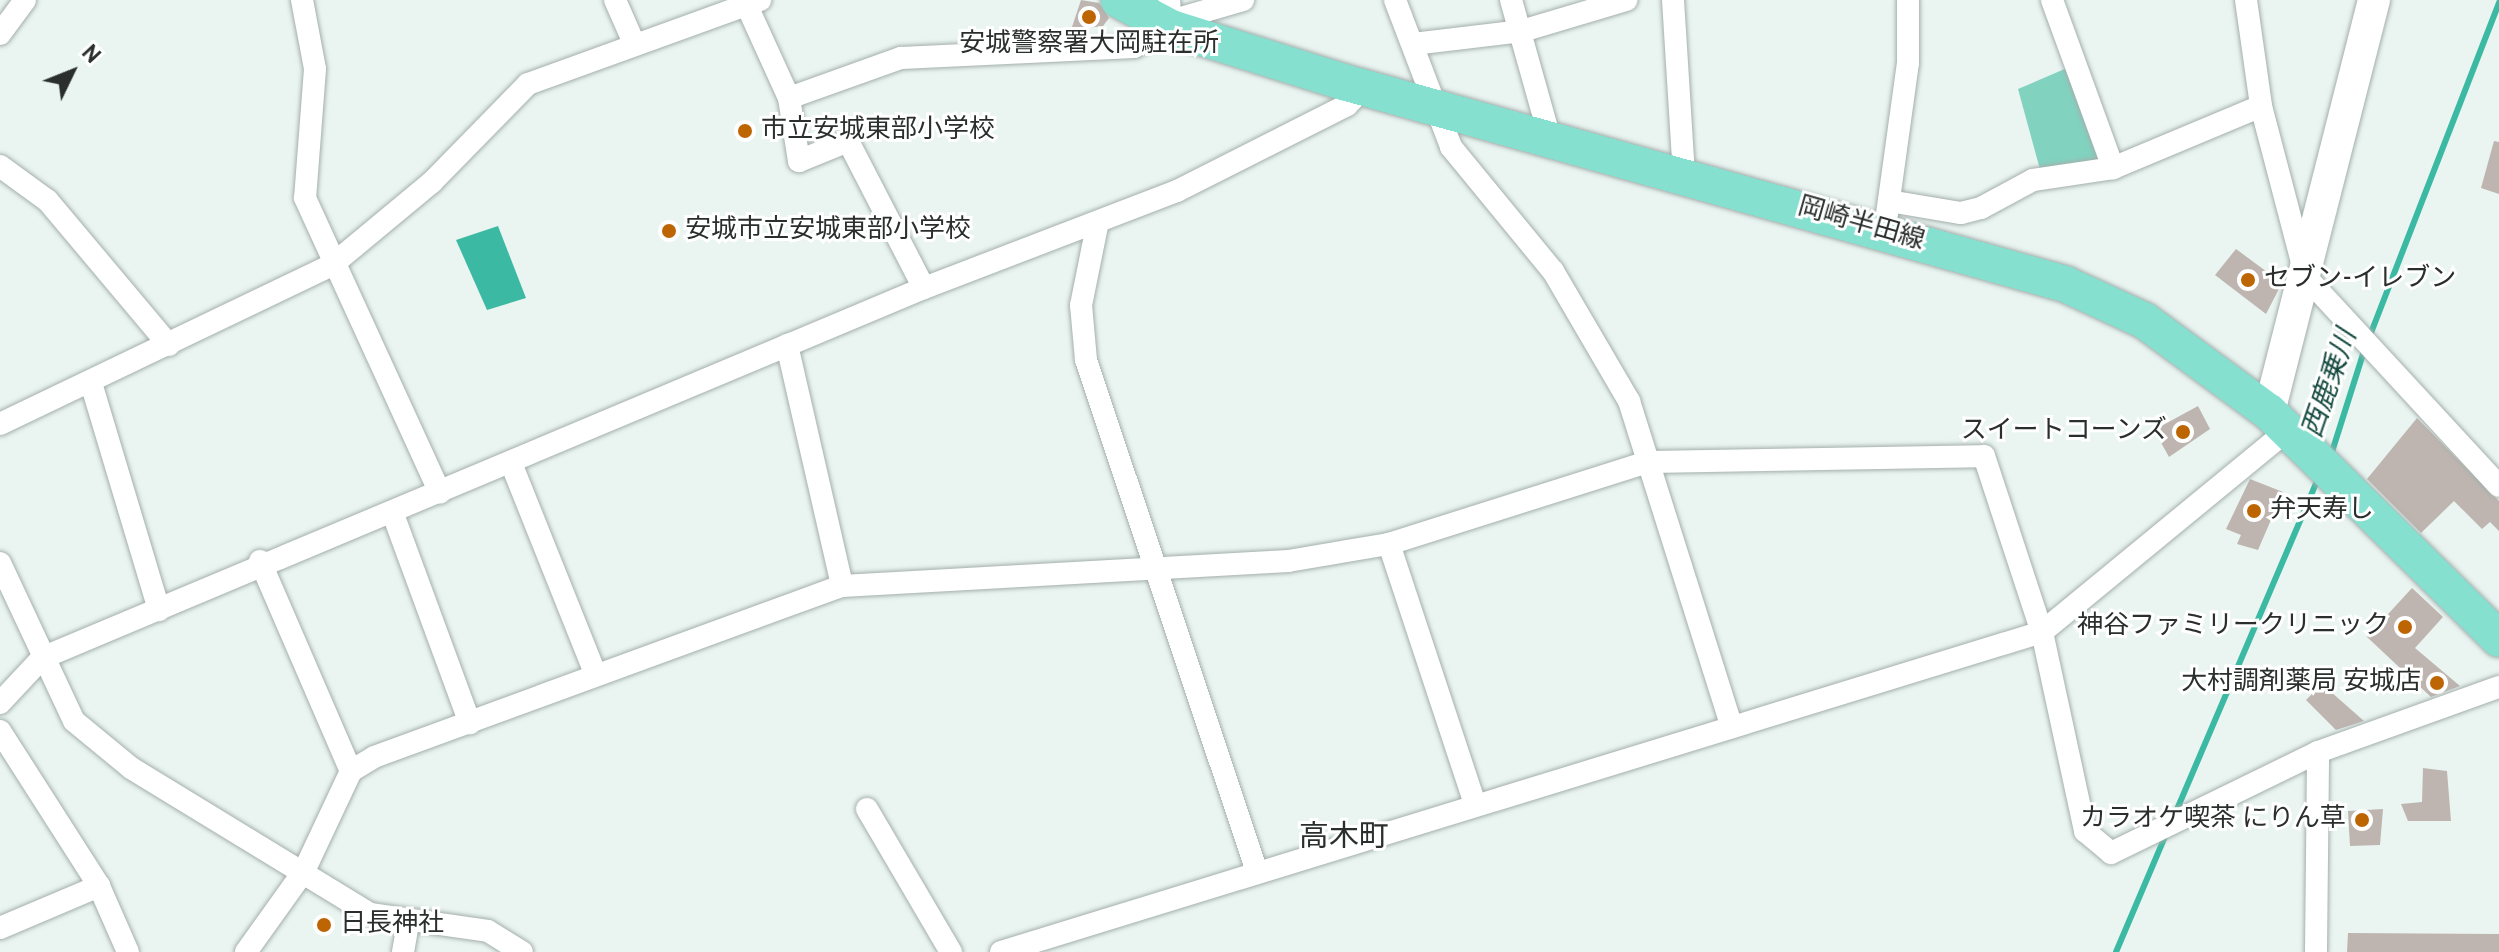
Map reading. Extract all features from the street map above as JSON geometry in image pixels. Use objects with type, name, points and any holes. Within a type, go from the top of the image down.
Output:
[{"type":"main road","name":"岡崎半田線","points":[[1119,0],[1171,16],[1364,88],[1684,176],[1887,216],[2065,284],[2145,321],[2278,422],[2499,639]]},
{"type":"street","points":[[0,34],[25,0]]},
{"type":"street","points":[[302,0],[315,69],[305,198],[332,265],[440,493]]},
{"type":"street","points":[[615,0],[634,43]]},
{"type":"street","points":[[789,98],[901,58],[1134,47],[1171,16],[1243,0]]},
{"type":"street","points":[[1395,0],[1441,108],[1451,147],[1591,327],[1629,401],[1732,727]]},
{"type":"street","points":[[1511,0],[1550,139]]},
{"type":"street","points":[[1413,44],[1522,31],[1626,0]]},
{"type":"street","points":[[1684,176],[1674,6],[1697,0]]},
{"type":"street","points":[[1908,0],[1908,63],[1887,216],[1961,213],[2033,180],[2113,168],[2261,106]]},
{"type":"street","points":[[2052,0],[2113,168]]},
{"type":"street","points":[[2246,0],[2261,106],[2306,277],[2494,473]]},
{"type":"street","points":[[1001,952],[2042,632],[2278,422],[2306,277],[2374,0]]},
{"type":"street","points":[[0,424],[332,265],[432,182],[528,84],[634,43],[754,4],[789,98],[799,161],[848,141],[924,288]]},
{"type":"street","points":[[0,703],[42,658],[159,610],[260,561],[393,514],[924,288],[1097,226],[1347,105],[1364,88]]},
{"type":"street","points":[[0,166],[48,201],[169,345]]},
{"type":"street","points":[[1097,226],[1081,305],[1086,360],[1160,571],[1257,872]]},
{"type":"street","points":[[787,345],[842,586]]},
{"type":"street","points":[[91,383],[159,610]]},
{"type":"street","points":[[246,952],[304,871],[351,771],[596,675],[842,586],[1160,571],[1389,544],[1647,462],[1984,456],[2042,632],[2085,831],[2111,853],[2318,752],[2499,687]]},
{"type":"street","points":[[511,463],[596,675]]},
{"type":"street","points":[[393,514],[470,723]]},
{"type":"street","points":[[1389,544],[1475,804]]},
{"type":"street","points":[[260,561],[351,771]]},
{"type":"street","points":[[0,563],[74,721],[131,768],[370,914],[408,924],[488,931],[522,952]]},
{"type":"street","points":[[0,731],[99,886],[128,952]]},
{"type":"street","points":[[2316,952],[2318,752]]},
{"type":"street","points":[[867,809],[951,952]]},
{"type":"street","points":[[0,928],[99,886]]},
{"type":"street","points":[[403,952],[408,924]]},
{"type":"shaded area","points":[[2067,68],[2102,160],[2041,173],[2018,89]]},
{"type":"shaded area","points":[[498,226],[526,298],[487,310],[456,240]]},
{"type":"building","points":[[1081,0],[1099,3],[1109,18],[1103,26],[1071,30]]},
{"type":"building","points":[[2494,141],[2499,142],[2499,194],[2481,188]]},
{"type":"building","points":[[2236,249],[2282,283],[2266,314],[2215,275]]},
{"type":"building","points":[[2198,406],[2210,429],[2169,457],[2154,430]]},
{"type":"building","points":[[2417,418],[2499,501],[2499,531],[2490,522],[2482,529],[2454,501],[2421,533],[2367,479]]},
{"type":"building","name":"弁天寿し","points":[[2250,479],[2283,492],[2258,550],[2237,544],[2241,535],[2226,529]]},
{"type":"building","name":"神谷ファミリークリニック","points":[[2412,588],[2443,617],[2415,648],[2460,686],[2431,697],[2367,637]]},
{"type":"building","points":[[2322,684],[2364,721],[2336,730],[2306,700]]},
{"type":"building","points":[[2423,768],[2447,771],[2451,821],[2408,821],[2401,804],[2422,802]]},
{"type":"building","points":[[2383,809],[2380,845],[2350,846],[2348,811]]},
{"type":"building","points":[[2348,933],[2499,934],[2499,952],[2347,952]]},
{"type":"waterway","name":"西鹿乗川","points":[[2369,338],[2499,2]]},
{"type":"waterway","name":"西鹿乗川","points":[[2331,455],[2365,348]]},
{"type":"waterway","name":"西鹿乗川","points":[[2175,814],[2318,479]]},
{"type":"waterway","name":"西鹿乗川","points":[[2116,952],[2167,832]]},
{"type":"place","name":"安城警察署大岡駐在所","points":[[1089,17]]},
{"type":"place","name":"市立安城東部小学校","points":[[745,131]]},
{"type":"place","name":"安城市立安城東部小学校","points":[[669,231]]},
{"type":"place","name":"セブン-イレブン","points":[[2248,280]]},
{"type":"place","name":"スイートコーンズ","points":[[2183,432]]},
{"type":"place","name":"弁天寿し","points":[[2254,511]]},
{"type":"place","name":"神谷ファミリークリニック","points":[[2405,627]]},
{"type":"place","name":"大村調剤薬局 安城店","points":[[2437,683]]},
{"type":"place","name":"カラオケ喫茶 にりん草","points":[[2362,820]]},
{"type":"place","name":"日長神社","points":[[324,925]]},
{"type":"district","name":"高木町","points":[[1344,839]]}]
